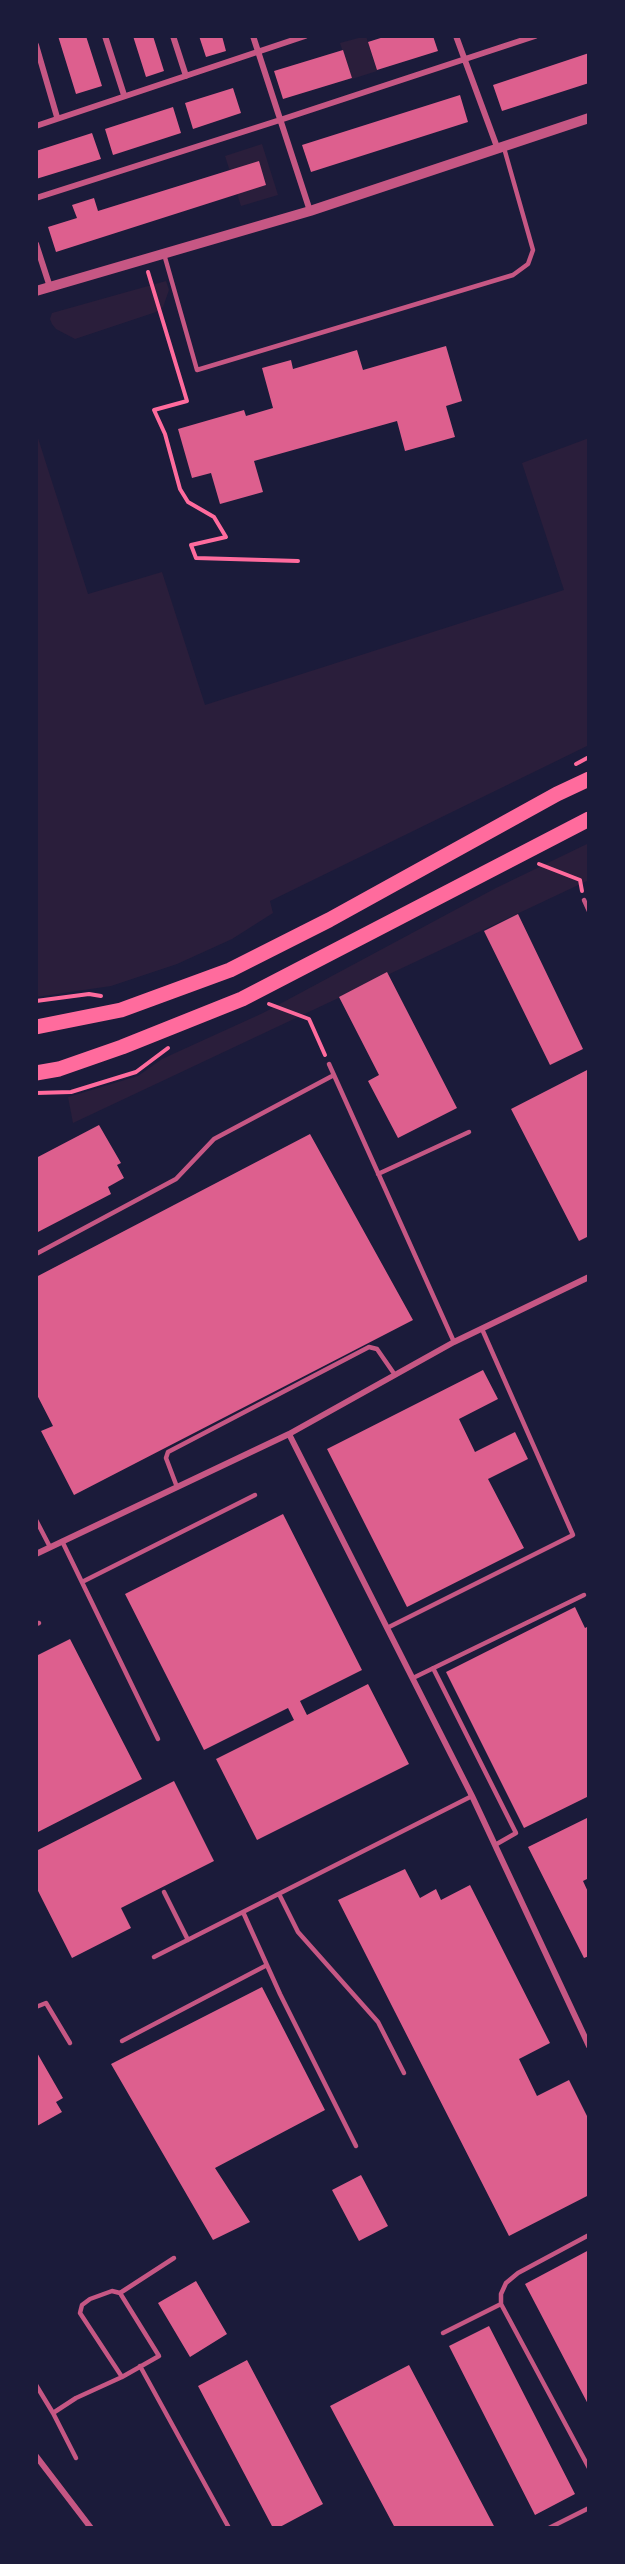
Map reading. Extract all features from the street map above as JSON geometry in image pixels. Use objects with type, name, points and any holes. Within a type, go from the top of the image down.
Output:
[{"type":"highway","points":[[36,1027],[121,1010],[230,970],[329,920],[589,779]]},
{"type":"highway","points":[[36,1073],[58,1069],[122,1047],[242,999],[589,819]]},
{"type":"street","points":[[105,36],[124,95]]},
{"type":"street","points":[[173,36],[186,76]]},
{"type":"street","points":[[253,36],[310,211]]},
{"type":"street","points":[[36,126],[57,117],[305,36]]},
{"type":"street","points":[[456,36],[500,146]]},
{"type":"street","points":[[36,198],[535,36]]},
{"type":"street","points":[[36,45],[57,117]]},
{"type":"street","points":[[36,291],[310,211],[589,118]]},
{"type":"street","points":[[36,244],[50,287]]},
{"type":"street","points":[[36,1554],[289,1434],[454,1342],[589,1277]]},
{"type":"street","points":[[289,1434],[472,1796],[589,2046]]},
{"type":"street","points":[[36,2456],[91,2528]]},
{"type":"lane","points":[[164,254],[197,370],[513,275],[528,264],[533,250],[500,146]]},
{"type":"lane","points":[[584,900],[589,911]]},
{"type":"lane","points":[[329,1064],[454,1342]]},
{"type":"lane","points":[[36,1254],[176,1179],[214,1139],[334,1075]]},
{"type":"lane","points":[[378,1174],[469,1132]]},
{"type":"lane","points":[[387,1628],[573,1535],[482,1329]]},
{"type":"lane","points":[[177,1487],[166,1458],[168,1452],[369,1347],[376,1349],[395,1375]]},
{"type":"lane","points":[[82,1582],[255,1495]]},
{"type":"lane","points":[[36,1520],[50,1547]]},
{"type":"lane","points":[[62,1541],[158,1739]]},
{"type":"lane","points":[[413,1678],[584,1595]]},
{"type":"lane","points":[[433,1668],[516,1833],[495,1845]]},
{"type":"lane","points":[[154,1957],[472,1796]]},
{"type":"lane","points":[[164,1892],[188,1940]]},
{"type":"lane","points":[[279,1894],[298,1932],[360,1999],[378,2022],[404,2073]]},
{"type":"lane","points":[[243,1912],[356,2146]]},
{"type":"lane","points":[[122,2041],[267,1965]]},
{"type":"lane","points":[[36,2007],[46,2003],[70,2043]]},
{"type":"lane","points":[[589,2235],[518,2272],[506,2283],[501,2294],[501,2304],[589,2468]]},
{"type":"lane","points":[[120,2293],[174,2258]]},
{"type":"lane","points":[[53,2413],[76,2398],[122,2377],[159,2356],[120,2293],[112,2290],[90,2299],[82,2305],[80,2313],[122,2377]]},
{"type":"lane","points":[[443,2333],[501,2304]]},
{"type":"lane","points":[[140,2366],[229,2528]]},
{"type":"lane","points":[[36,2385],[76,2458]]},
{"type":"lane","points":[[549,2528],[589,2508]]},
{"type":"path","points":[[145,260],[187,401],[154,410],[165,434],[180,489],[188,502],[214,517],[226,537],[191,544],[196,558],[298,561]]},
{"type":"path","points":[[569,769],[589,757]]},
{"type":"path","points":[[518,856],[580,880],[584,900]]},
{"type":"path","points":[[36,1001],[89,994],[109,998]]},
{"type":"path","points":[[268,1004],[309,1019],[329,1064]]},
{"type":"shaded area","points":[[366,36],[377,71],[352,79],[340,43]]},
{"type":"shaded area","points":[[262,144],[278,195],[241,206],[225,156]]},
{"type":"shaded area","points":[[166,281],[169,290],[163,307],[156,312],[75,339],[56,329],[50,319],[52,313]]},
{"type":"shaded area","points":[[36,432],[88,594],[162,572],[205,705],[564,590],[522,463],[589,438],[589,745],[270,901],[273,913],[232,939],[177,964],[111,986],[36,997]]},
{"type":"shaded area","points":[[589,843],[589,880],[73,1123],[68,1097],[138,1076],[162,1059],[263,1013],[496,888]]},
{"type":"building","points":[[58,36],[86,36],[102,86],[76,94]]},
{"type":"building","points":[[133,36],[153,36],[164,71],[146,77]]},
{"type":"building","points":[[199,36],[222,36],[226,51],[206,57]]},
{"type":"building","points":[[387,36],[433,36],[438,51],[377,70],[368,42]]},
{"type":"building","points":[[343,50],[352,78],[283,99],[274,71]]},
{"type":"building","points":[[589,53],[589,83],[502,111],[493,85]]},
{"type":"building","points":[[233,88],[241,113],[193,129],[185,103]]},
{"type":"building","points":[[460,95],[468,122],[311,172],[302,145]]},
{"type":"building","points":[[173,107],[181,133],[113,155],[105,129]]},
{"type":"building","points":[[92,133],[101,159],[36,179],[36,151]]},
{"type":"building","points":[[259,161],[266,185],[56,252],[48,227],[77,218],[72,205],[94,198],[98,211]]},
{"type":"building","points":[[446,346],[462,401],[446,406],[455,437],[405,451],[397,421],[254,461],[263,492],[220,504],[211,473],[192,478],[178,429],[244,410],[246,416],[273,408],[262,368],[291,360],[293,369],[357,350],[363,370]]},
{"type":"building","points":[[518,914],[583,1049],[550,1065],[484,931]]},
{"type":"building","points":[[387,972],[457,1108],[398,1138],[368,1081],[379,1075],[339,997]]},
{"type":"building","points":[[589,1069],[589,1236],[579,1241],[511,1109]]},
{"type":"building","points":[[99,1125],[121,1163],[117,1165],[124,1178],[108,1187],[111,1194],[36,1233],[36,1158]]},
{"type":"building","points":[[310,1134],[413,1320],[74,1495],[41,1431],[53,1426],[36,1393],[36,1277]]},
{"type":"building","points":[[483,1370],[498,1399],[459,1419],[475,1452],[515,1432],[528,1459],[488,1479],[524,1548],[407,1607],[327,1449]]},
{"type":"building","points":[[283,1514],[362,1670],[300,1701],[307,1715],[368,1684],[409,1764],[257,1840],[216,1759],[294,1720],[288,1708],[204,1750],[125,1594]]},
{"type":"building","points":[[575,1607],[585,1628],[589,1626],[589,1796],[524,1828],[446,1672]]},
{"type":"building","points":[[70,1639],[142,1779],[36,1833],[36,1656]]},
{"type":"building","points":[[174,1781],[214,1861],[121,1908],[131,1928],[72,1958],[36,1887],[36,1851]]},
{"type":"building","points":[[589,1817],[589,1878],[583,1881],[589,1894],[589,1956],[584,1958],[528,1847]]},
{"type":"building","points":[[405,1869],[420,1898],[436,1889],[441,1900],[470,1885],[550,2043],[519,2059],[537,2096],[569,2080],[589,2120],[589,2195],[509,2236],[338,1900]]},
{"type":"building","points":[[262,1987],[325,2110],[215,2168],[250,2222],[213,2240],[111,2064]]},
{"type":"building","points":[[36,2051],[63,2098],[56,2102],[62,2112],[37,2126]]},
{"type":"building","points":[[361,2175],[388,2226],[359,2241],[332,2190]]},
{"type":"building","points":[[589,2250],[589,2406],[525,2284]]},
{"type":"building","points":[[196,2281],[227,2334],[190,2357],[158,2303]]},
{"type":"building","points":[[489,2326],[575,2494],[535,2515],[449,2346]]},
{"type":"building","points":[[247,2360],[323,2504],[278,2528],[273,2528],[198,2386]]},
{"type":"building","points":[[409,2365],[495,2528],[395,2528],[330,2406]]}]
